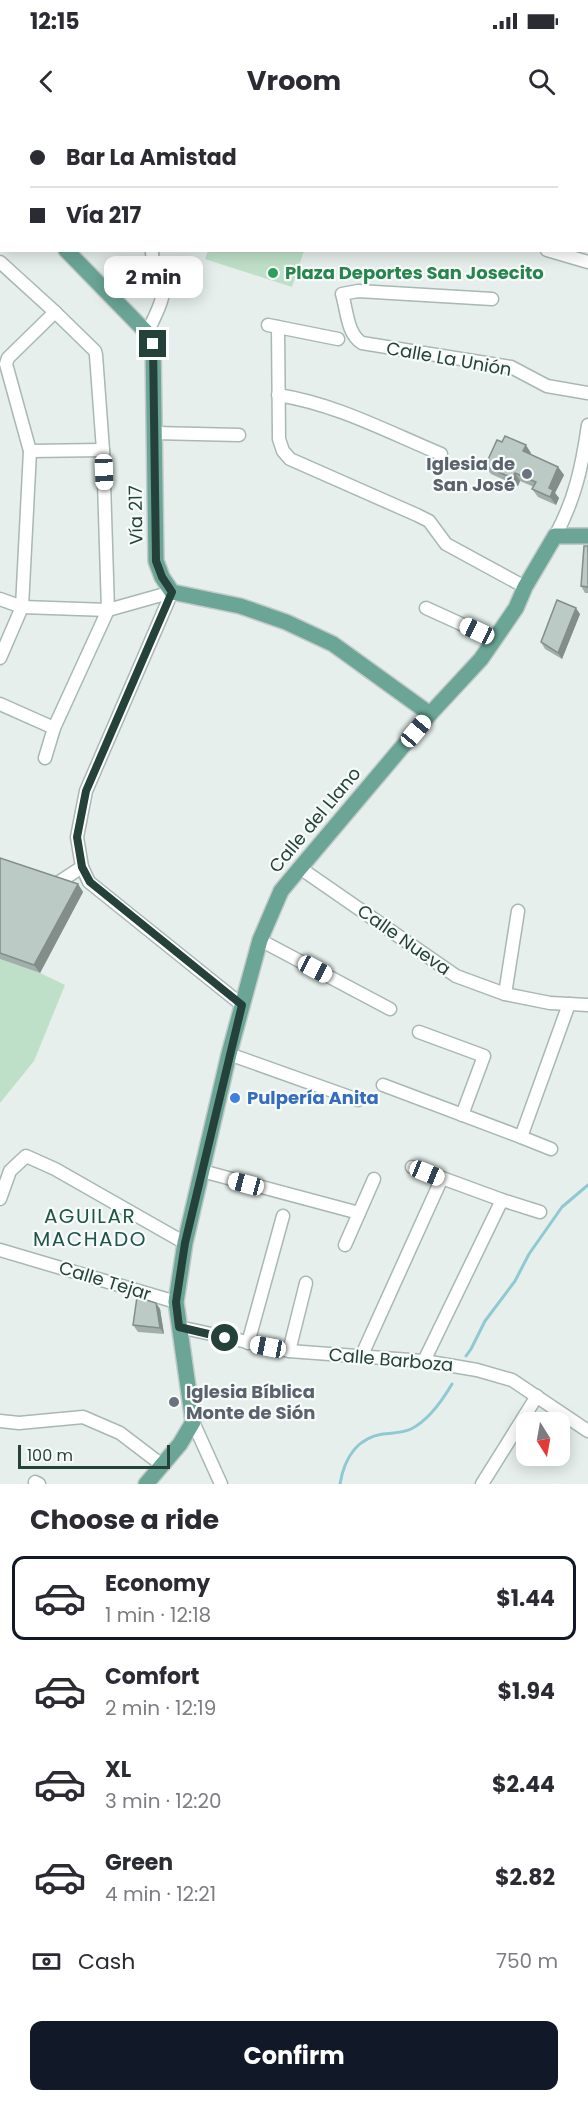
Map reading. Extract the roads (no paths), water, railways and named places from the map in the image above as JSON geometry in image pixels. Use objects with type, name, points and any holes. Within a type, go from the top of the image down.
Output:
[{"type":"main road","points":[[68,252],[147,333]]},
{"type":"main road","name":"Vía 217","points":[[147,333],[153,344],[156,561],[162,577],[172,592]]},
{"type":"main road","points":[[555,536],[588,536]]},
{"type":"main road","name":"Calle del Llano","points":[[193,1422],[176,1302],[185,1243],[229,1054],[260,940],[281,891],[430,714],[481,659],[516,608],[525,587],[555,536]]},
{"type":"main road","points":[[172,592],[240,606],[286,622],[333,644],[430,714]]},
{"type":"main road","points":[[146,1484],[180,1444],[193,1422]]},
{"type":"street","points":[[147,333],[164,293],[161,274],[152,261],[152,252]]},
{"type":"street","points":[[554,252],[588,262]]},
{"type":"street","points":[[0,262],[95,351],[103,450],[108,610],[54,728],[45,758]]},
{"type":"street","name":"Calle La Unión","points":[[492,299],[358,291],[342,294],[350,328],[355,339],[362,344],[511,367],[547,386],[588,393]]},
{"type":"street","points":[[0,658],[22,607],[30,451],[6,364],[8,358],[55,312]]},
{"type":"street","points":[[338,339],[273,326],[279,438],[283,451],[290,459],[429,521],[446,544],[525,587]]},
{"type":"street","points":[[278,395],[303,399],[334,409],[441,454]]},
{"type":"street","points":[[555,536],[569,512],[582,466],[588,425]]},
{"type":"street","points":[[155,433],[239,435]]},
{"type":"street","points":[[30,451],[103,450]]},
{"type":"street","points":[[0,599],[22,607],[108,610],[172,592]]},
{"type":"street","points":[[172,592],[86,791],[77,837],[82,867],[90,882],[242,1005]]},
{"type":"street","points":[[426,608],[494,639]]},
{"type":"street","points":[[0,704],[54,728]]},
{"type":"street","points":[[36,900],[82,867]]},
{"type":"street","name":"Calle Nueva","points":[[300,868],[456,976],[506,994],[550,1003],[588,1005]]},
{"type":"street","points":[[506,994],[518,910]]},
{"type":"street","points":[[260,940],[390,1009]]},
{"type":"street","points":[[521,1137],[569,1004]]},
{"type":"street","points":[[419,1032],[484,1056],[462,1115]]},
{"type":"street","points":[[229,1054],[358,1100]]},
{"type":"street","points":[[383,1085],[551,1149]]},
{"type":"street","points":[[0,1199],[10,1171],[26,1156],[55,1169],[185,1243]]},
{"type":"street","points":[[412,1167],[540,1212]]},
{"type":"street","points":[[202,1172],[359,1213]]},
{"type":"street","points":[[361,1357],[442,1178]]},
{"type":"street","points":[[345,1245],[374,1179]]},
{"type":"street","points":[[424,1361],[502,1200]]},
{"type":"street","points":[[248,1343],[283,1216]]},
{"type":"street","name":"Calle Tejar","points":[[0,1250],[176,1302]]},
{"type":"street","points":[[289,1352],[306,1283]]},
{"type":"street","name":"Calle Barboza","points":[[179,1327],[289,1352],[424,1361],[477,1370],[512,1380],[588,1431]]},
{"type":"street","points":[[482,1484],[537,1395]]},
{"type":"street","points":[[0,1421],[18,1423],[83,1418],[120,1433],[162,1465]]},
{"type":"street","points":[[193,1422],[221,1484]]},
{"type":"waterway","points":[[466,1356],[485,1321],[515,1281],[529,1254],[562,1207],[588,1185]]},
{"type":"waterway","points":[[340,1484],[348,1459],[359,1445],[374,1436],[404,1431],[418,1425],[434,1410],[452,1384]]},
{"type":"place","name":"Plaza Deportes San Josecito","points":[[273,273]]},
{"type":"place","name":"Iglesia de San José","points":[[527,474]]},
{"type":"place","name":"Pulpería Anita","points":[[235,1098]]},
{"type":"place","name":"Iglesia Bíblica Monte de Sión","points":[[174,1402]]},
{"type":"district","name":"AGUILAR MACHADO","points":[[90,1228]]}]
